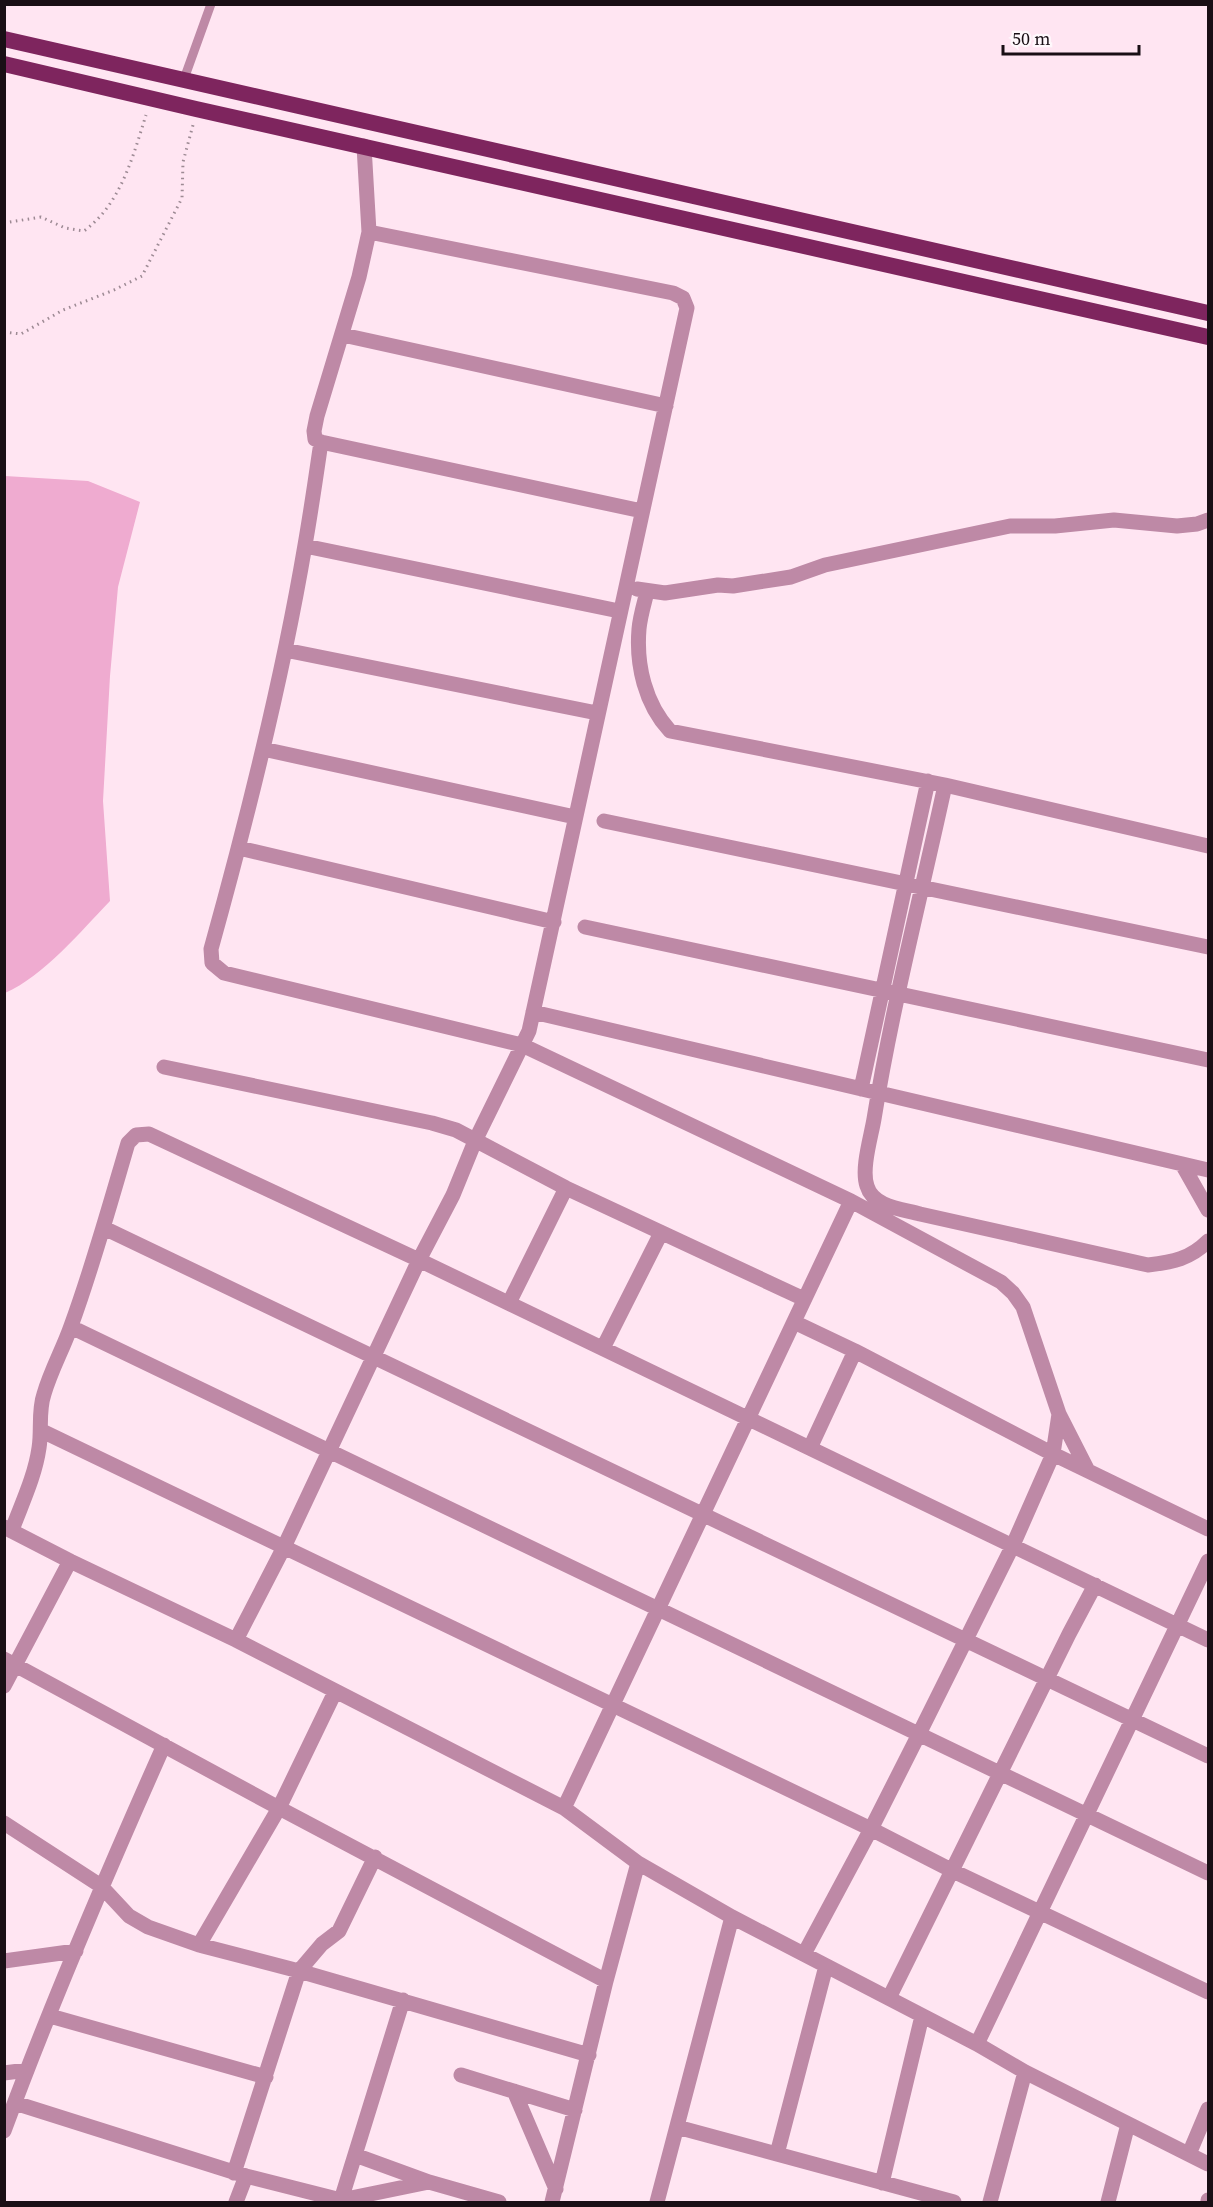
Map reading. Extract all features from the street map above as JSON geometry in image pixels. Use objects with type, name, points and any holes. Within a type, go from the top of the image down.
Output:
[{"type":"highway","points":[[4,39],[818,226],[1209,313]]},
{"type":"highway","points":[[4,64],[1209,337]]},
{"type":"street","points":[[364,146],[369,232],[360,277],[317,416],[315,439],[642,511]]},
{"type":"street","points":[[236,1640],[284,1547],[522,1046],[533,1012],[554,922],[619,611],[687,308],[683,298],[673,293],[369,232]]},
{"type":"street","points":[[343,334],[666,406]]},
{"type":"street","points":[[321,442],[305,546],[285,650],[239,848],[211,949],[212,963],[224,973],[522,1046],[851,1201],[1001,1282],[1023,1307],[1059,1414],[1087,1469]]},
{"type":"street","points":[[626,585],[647,592],[665,593],[792,577],[825,565],[1010,526],[1055,526],[1114,520],[1177,526],[1209,520]]},
{"type":"street","points":[[305,546],[619,611]]},
{"type":"street","points":[[647,592],[639,628],[639,652],[643,680],[659,720],[670,731],[945,785],[1209,846]]},
{"type":"street","points":[[285,650],[597,714]]},
{"type":"street","points":[[263,749],[575,817]]},
{"type":"street","points":[[861,1089],[928,782]]},
{"type":"street","points":[[945,785],[878,1093],[866,1162],[866,1185],[873,1199],[889,1206],[920,1214],[1148,1264],[1173,1262],[1199,1250],[1209,1241]]},
{"type":"street","points":[[604,821],[1209,947]]},
{"type":"street","points":[[239,848],[554,922]]},
{"type":"street","points":[[585,927],[1209,1060]]},
{"type":"street","points":[[533,1012],[1209,1170]]},
{"type":"street","points":[[164,1067],[456,1130],[566,1188],[804,1299]]},
{"type":"street","points":[[1209,1640],[419,1260],[149,1134],[136,1135],[128,1143],[104,1227],[71,1327],[40,1407],[42,1431],[33,1476],[8,1528],[70,1561],[236,1640],[564,1808],[638,1863],[732,1917],[977,2044],[1025,2072],[1209,2164]]},
{"type":"street","points":[[1182,1164],[1209,1210]]},
{"type":"street","points":[[508,1303],[566,1188]]},
{"type":"street","points":[[564,1808],[851,1201]]},
{"type":"street","points":[[104,1227],[1209,1756]]},
{"type":"street","points":[[603,1348],[662,1233]]},
{"type":"street","points":[[794,1322],[855,1351],[1053,1454],[1209,1529]]},
{"type":"street","points":[[71,1327],[1209,1873]]},
{"type":"street","points":[[810,1448],[855,1351]]},
{"type":"street","points":[[804,1954],[871,1829],[1013,1545],[1053,1454],[1059,1414]]},
{"type":"street","points":[[42,1431],[871,1829],[953,1871],[1209,1992]]},
{"type":"street","points":[[4,1686],[11,1662],[70,1561]]},
{"type":"street","points":[[977,2044],[1209,1561]]},
{"type":"street","points":[[889,1998],[1095,1585]]},
{"type":"street","points":[[11,1662],[279,1808],[606,1980]]},
{"type":"street","points":[[199,1945],[279,1808],[335,1692]]},
{"type":"street","points":[[4,2132],[101,1886],[164,1745]]},
{"type":"street","points":[[4,1822],[101,1886],[129,1916],[148,1927],[199,1945],[403,2000],[589,2055]]},
{"type":"street","points":[[236,2202],[240,2174],[266,2077],[298,1971],[322,1944],[339,1930],[375,1857]]},
{"type":"street","points":[[554,2199],[606,1980],[638,1863]]},
{"type":"street","points":[[657,2202],[732,1917]]},
{"type":"street","points":[[4,1961],[76,1951]]},
{"type":"street","points":[[777,2154],[826,1966]]},
{"type":"street","points":[[341,2200],[403,2000]]},
{"type":"street","points":[[50,2016],[266,2077]]},
{"type":"street","points":[[882,2183],[922,2016]]},
{"type":"street","points":[[4,2073],[27,2070]]},
{"type":"street","points":[[990,2202],[1025,2072]]},
{"type":"street","points":[[461,2075],[575,2110]]},
{"type":"street","points":[[514,2091],[554,2199]]},
{"type":"street","points":[[15,2103],[240,2174],[341,2200],[429,2182]]},
{"type":"street","points":[[1189,2154],[1209,2109]]},
{"type":"street","points":[[1108,2202],[1128,2124]]},
{"type":"street","points":[[677,2127],[954,2202]]},
{"type":"street","points":[[354,2155],[429,2182],[499,2202]]},
{"type":"lane","points":[[184,79],[211,4]]},
{"type":"path","points":[[4,223],[41,217],[65,228],[84,231],[94,224],[112,202],[132,163],[152,99]]},
{"type":"path","points":[[4,332],[21,334],[63,310],[142,276],[182,198],[183,162],[196,109]]},
{"type":"shaded area","points":[[5,476],[88,481],[140,502],[118,587],[110,676],[103,801],[110,901],[47,965],[34,976],[5,993]]}]
